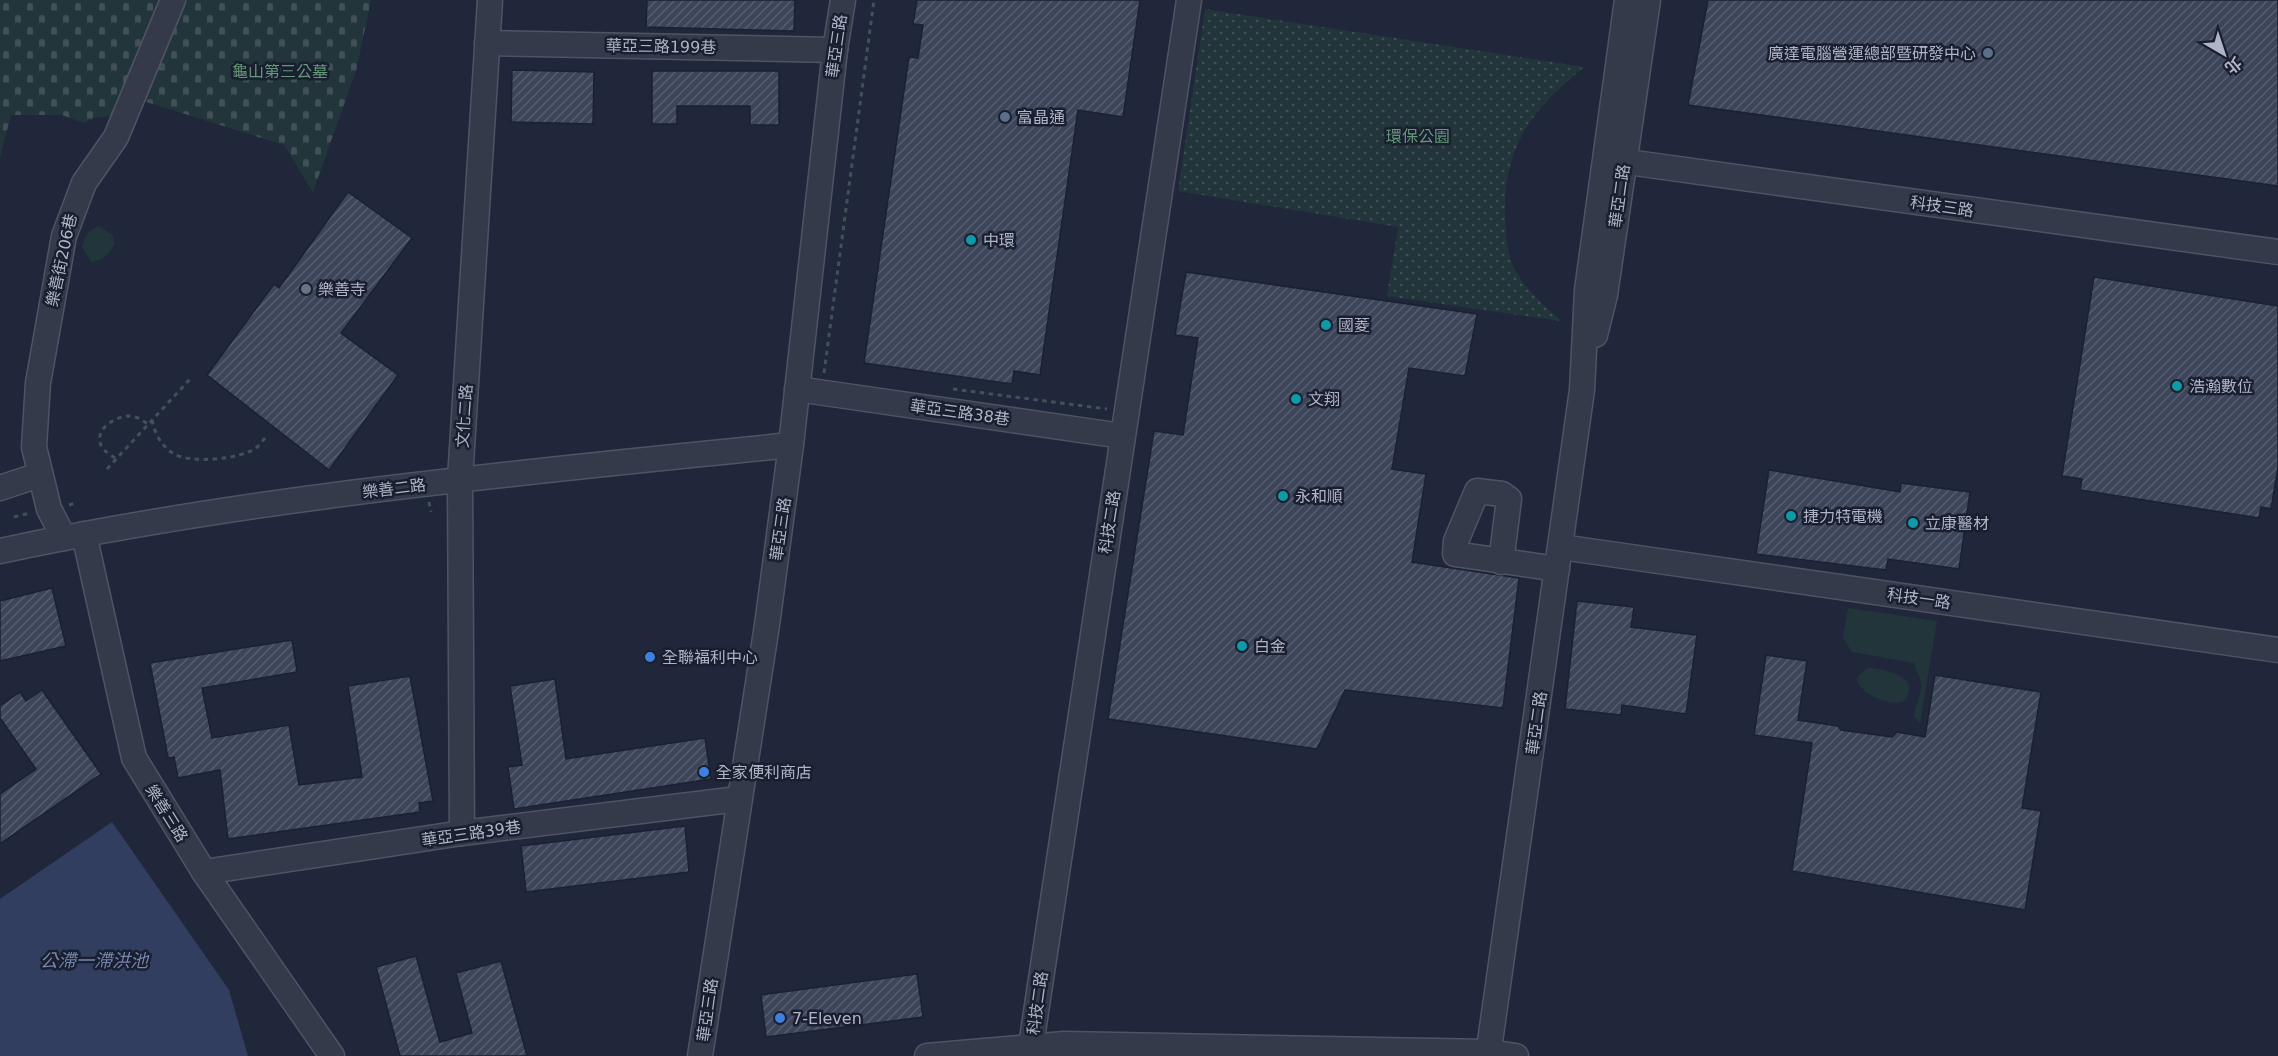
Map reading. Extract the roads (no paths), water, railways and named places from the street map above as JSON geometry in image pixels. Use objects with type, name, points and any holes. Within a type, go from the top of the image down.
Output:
[{"type":"street","name":"樂善街206巷","points":[[74,536],[49,509],[34,447],[38,383],[64,236],[84,183],[116,137],[173,0]]},
{"type":"street","name":"文化二路","points":[[462,833],[460,480],[490,0]]},
{"type":"street","name":"華亞三路","points":[[700,1056],[738,799],[767,625],[791,445],[835,50],[843,0]]},
{"type":"street","name":"科技二路","points":[[1031,1045],[1189,0]]},
{"type":"street","name":"華亞二路","points":[[1489,1054],[1582,390],[1605,295],[1627,0]]},
{"type":"street","name":"華亞二路","points":[[1615,160],[1648,0]]},
{"type":"street","name":"華亞三路199巷","points":[[487,43],[835,50]]},
{"type":"street","name":"科技三路","points":[[1615,160],[2278,252]]},
{"type":"street","name":"華亞三路38巷","points":[[797,389],[1122,436]]},
{"type":"street","name":"樂善二路","points":[[0,551],[74,536],[460,480],[791,445]]},
{"type":"street","points":[[0,488],[39,475]]},
{"type":"street","name":"樂善三路","points":[[74,536],[134,759],[204,872],[332,1056]]},
{"type":"street","name":"科技一路","points":[[1501,562],[1559,558],[2278,650]]},
{"type":"street","name":"華亞三路39巷","points":[[204,872],[462,833],[738,799]]},
{"type":"street","points":[[927,1056],[1031,1045],[1516,1056]]},
{"type":"water","name":"公滯一滯洪池","points":[[112,822],[229,990],[248,1056],[0,1056],[0,899]]},
{"type":"place","name":"廣達電腦營運總部暨研發中心","points":[[1988,53]]},
{"type":"place","name":"富晶通","points":[[1005,117]]},
{"type":"place","name":"中環","points":[[971,240]]},
{"type":"place","name":"樂善寺","points":[[306,289]]},
{"type":"place","name":"國菱","points":[[1326,325]]},
{"type":"place","name":"浩瀚數位","points":[[2177,386]]},
{"type":"place","name":"文翔","points":[[1296,399]]},
{"type":"place","name":"永和順","points":[[1283,496]]},
{"type":"place","name":"捷力特電機","points":[[1791,516]]},
{"type":"place","name":"立康醫材","points":[[1913,523]]},
{"type":"place","name":"白金","points":[[1242,646]]},
{"type":"place","name":"全聯福利中心","points":[[650,657]]},
{"type":"place","name":"全家便利商店","points":[[704,772]]},
{"type":"place","name":"7-Eleven","points":[[780,1018]]},
{"type":"park label","name":"龜山第三公墓","points":[[280,71]]},
{"type":"park label","name":"環保公園","points":[[1418,136]]}]
